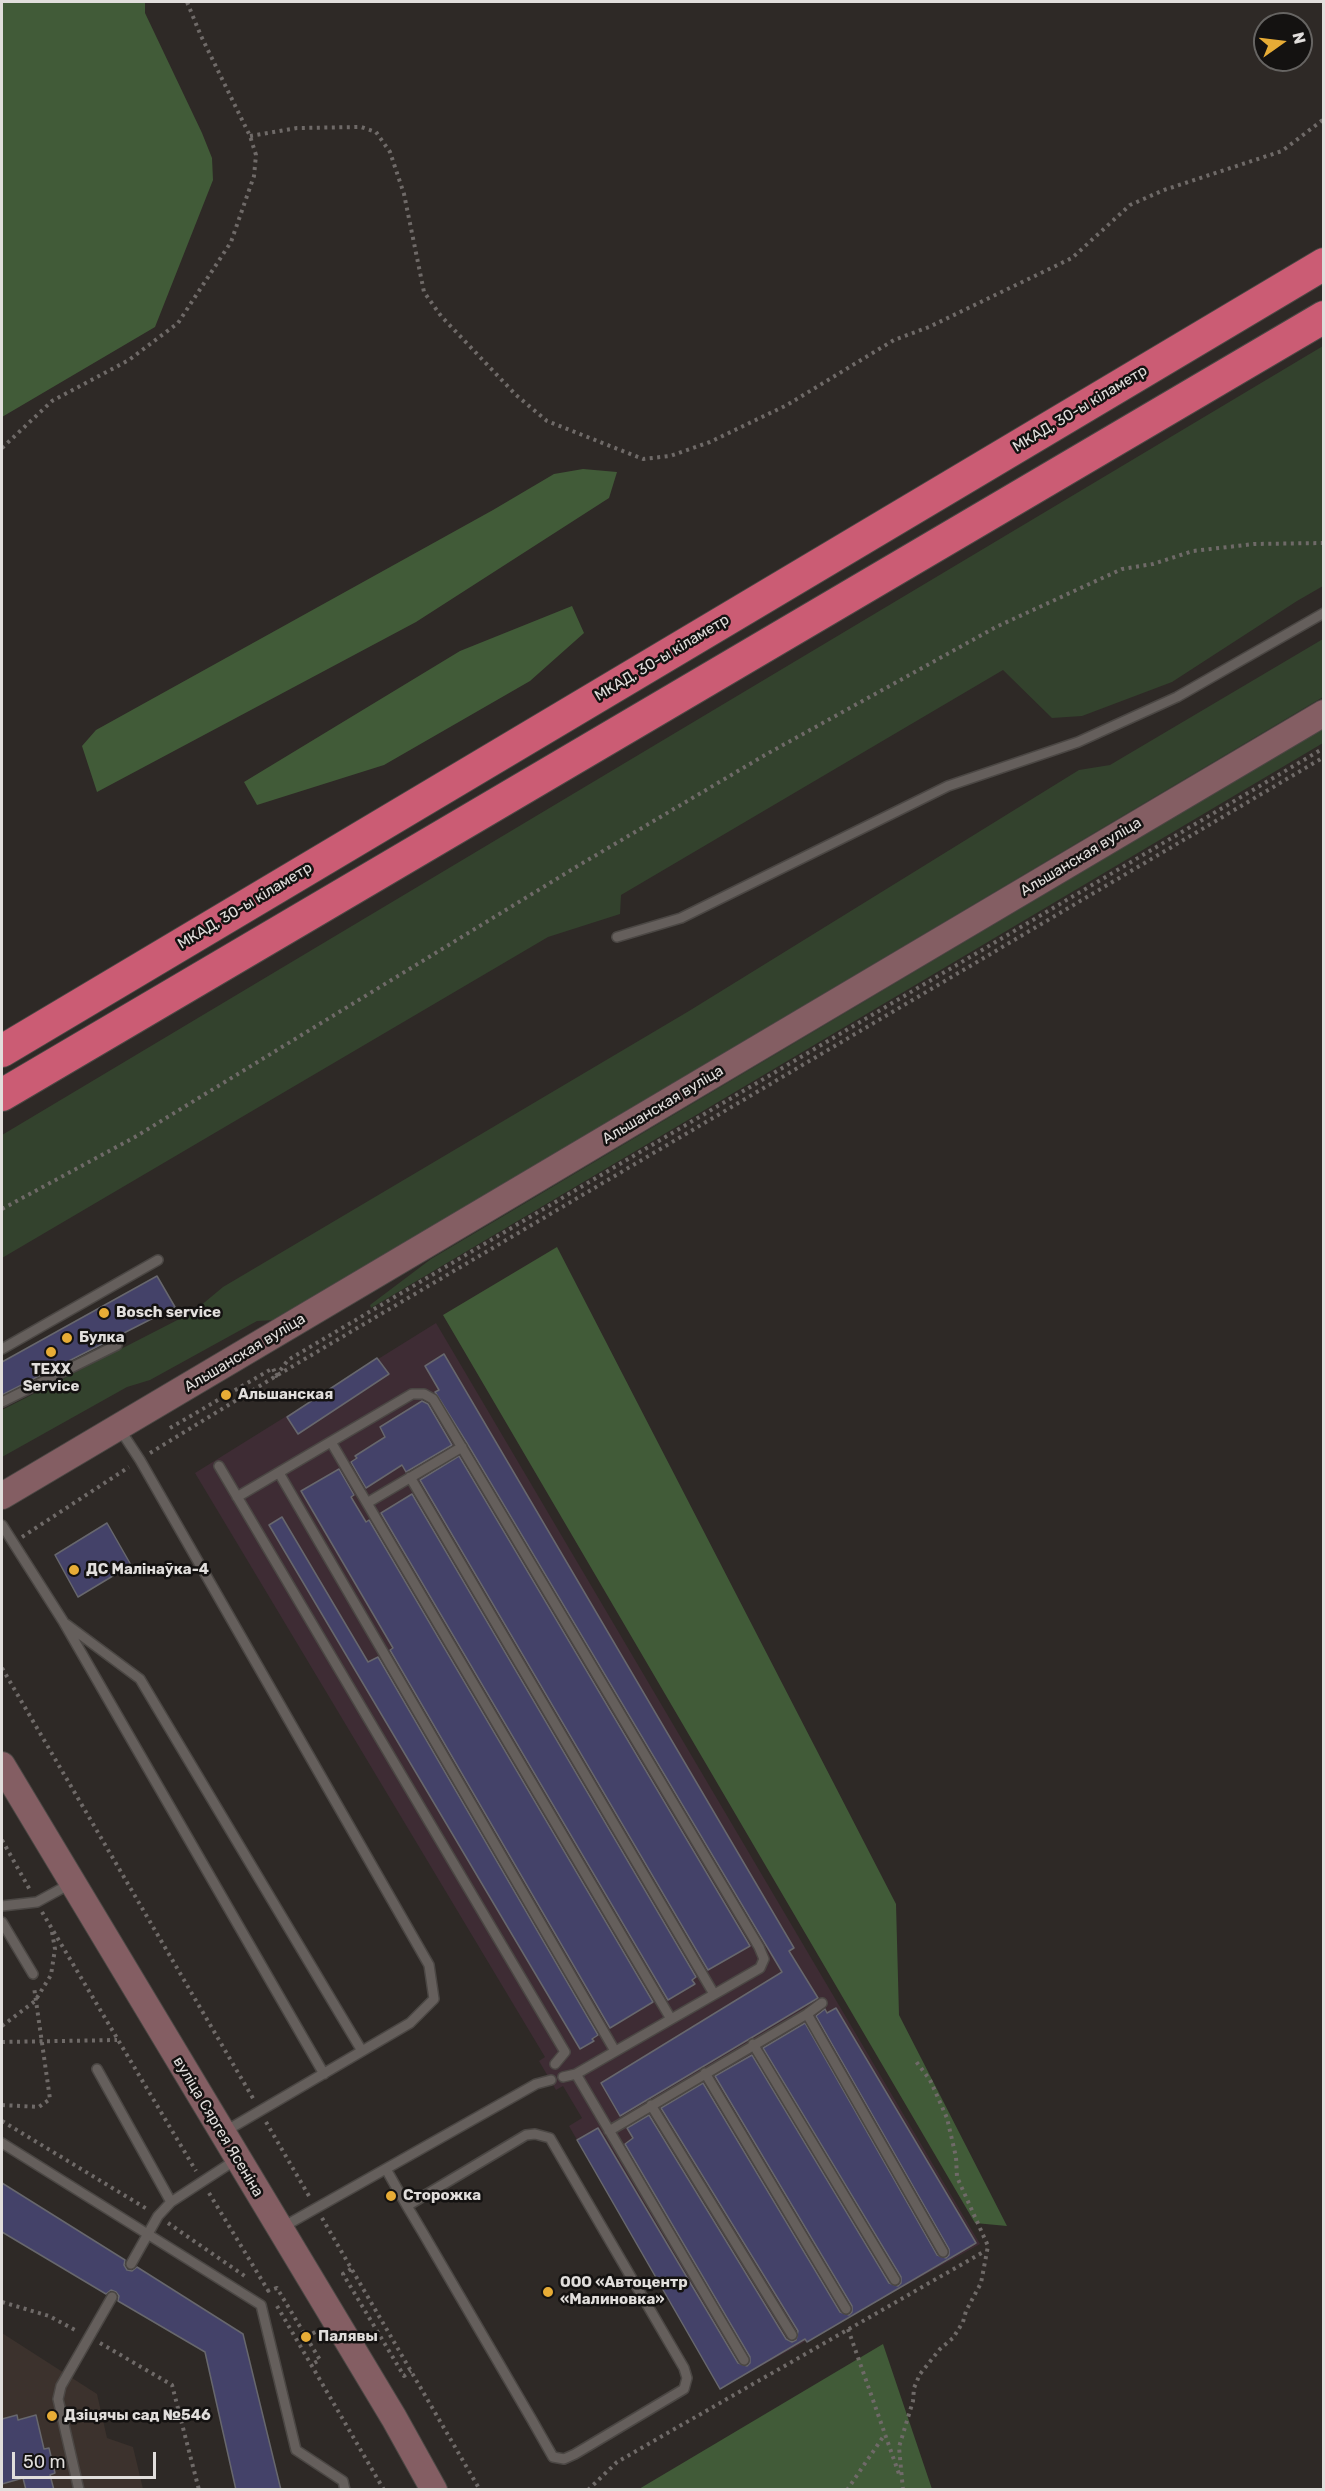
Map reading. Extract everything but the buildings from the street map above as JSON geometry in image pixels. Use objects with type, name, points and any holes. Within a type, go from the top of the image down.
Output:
[{"type":"highway","name":"МКАД, 30-ы кіламетр","points":[[2,1051],[1323,264]]},
{"type":"highway","points":[[2,1095],[1323,317]]},
{"type":"main road","name":"Альшанская вуліца","points":[[2,1496],[1323,713]]},
{"type":"main road","name":"вуліца Сяргея Ясеніна","points":[[2,1765],[394,2418],[434,2490]]},
{"type":"lane","points":[[617,937],[681,918],[948,786],[1078,742],[1177,697],[1323,613]]},
{"type":"lane","points":[[2,1349],[158,1260]]},
{"type":"lane","points":[[2,1402],[117,1345]]},
{"type":"lane","points":[[237,1497],[412,1394],[424,1394],[434,1399],[759,1947],[764,1959],[760,1968],[576,2074],[563,2077]]},
{"type":"lane","points":[[119,1427],[429,1965],[434,2000],[410,2023],[222,2134]]},
{"type":"lane","points":[[331,1442],[670,2019]]},
{"type":"lane","points":[[366,1503],[462,1447]]},
{"type":"lane","points":[[219,1466],[565,2052],[555,2064]]},
{"type":"lane","points":[[279,1473],[615,2051]]},
{"type":"lane","points":[[410,1478],[714,1994]]},
{"type":"lane","points":[[2,1525],[63,1621],[324,2074]]},
{"type":"lane","points":[[63,1621],[140,1679],[362,2051]]},
{"type":"lane","points":[[2,1906],[37,1902],[72,1882]]},
{"type":"lane","points":[[2,1922],[33,1974]]},
{"type":"lane","points":[[609,2131],[822,2003]]},
{"type":"lane","points":[[807,2014],[943,2252]]},
{"type":"lane","points":[[753,2044],[895,2280]]},
{"type":"lane","points":[[97,2069],[171,2202]]},
{"type":"lane","points":[[705,2073],[846,2309]]},
{"type":"lane","points":[[576,2074],[744,2360]]},
{"type":"lane","points":[[279,2229],[549,2076]]},
{"type":"lane","points":[[651,2105],[792,2335]]},
{"type":"lane","points":[[386,2169],[407,2206],[553,2457],[564,2459],[575,2454],[684,2389],[687,2378],[684,2368],[550,2138],[535,2134],[526,2135],[407,2206]]},
{"type":"lane","points":[[2,2143],[261,2305],[296,2450],[343,2481],[345,2490]]},
{"type":"lane","points":[[131,2264],[158,2216],[171,2202],[237,2159]]},
{"type":"lane","points":[[79,2490],[58,2399],[61,2386],[112,2297]]},
{"type":"path","points":[[2,448],[52,401],[129,360],[178,324],[231,243],[254,176],[256,155],[250,136],[187,2]]},
{"type":"path","points":[[250,136],[297,128],[361,127],[376,132],[390,152],[404,194],[424,292],[441,316],[516,395],[547,421],[643,459],[670,456],[710,442],[787,405],[894,340],[929,327],[1072,258],[1130,206],[1164,190],[1282,151],[1323,119]]},
{"type":"path","points":[[2,1209],[135,1137],[566,873],[765,755],[996,627],[1122,569],[1153,564],[1193,551],[1254,543],[1323,543]]},
{"type":"path","points":[[276,1376],[288,1360],[1323,748]]},
{"type":"path","points":[[12,1543],[276,1376],[1323,757]]},
{"type":"path","points":[[171,1428],[273,1368],[276,1376]]},
{"type":"path","points":[[2,1668],[480,2490]]},
{"type":"path","points":[[2,1840],[51,1929],[269,2293]]},
{"type":"path","points":[[2,2026],[35,2001],[51,1975],[55,1949],[51,1929]]},
{"type":"path","points":[[2,2105],[39,2107],[50,2099],[33,1974]]},
{"type":"path","points":[[2,2042],[118,2040]]},
{"type":"path","points":[[903,2490],[899,2447],[914,2401],[914,2388],[920,2374],[940,2349],[953,2338],[963,2322],[966,2311],[981,2283],[988,2246],[957,2177],[956,2157],[947,2118],[930,2080],[915,2060]]},
{"type":"path","points":[[2,2121],[158,2216],[250,2280]]},
{"type":"path","points":[[588,2490],[617,2462],[986,2251]]},
{"type":"path","points":[[351,2269],[343,2274],[404,2376],[411,2371]]},
{"type":"path","points":[[260,2286],[269,2293]]},
{"type":"path","points":[[269,2293],[277,2288],[320,2360],[312,2364]]},
{"type":"path","points":[[2,2302],[49,2316],[172,2385],[198,2490]]},
{"type":"path","points":[[275,2303],[384,2490]]},
{"type":"path","points":[[848,2329],[901,2480]]},
{"type":"path","points":[[847,2490],[885,2434]]},
{"type":"shaded area","points":[[436,1323],[980,2244],[720,2389],[569,2126],[582,2118],[563,2086],[556,2090],[539,2061],[545,2057],[195,1473]]},
{"type":"shaded area","name":"Дзіцячы сад №546","points":[[2,2333],[97,2394],[107,2438],[133,2447],[143,2489],[2,2489]]},
{"type":"green space","points":[[2,2],[145,2],[145,13],[212,158],[213,180],[155,327],[2,417]]},
{"type":"green space","points":[[1323,346],[1323,586],[1172,682],[1082,716],[1052,718],[1003,670],[621,895],[620,914],[548,937],[2,1258],[2,1135]]},
{"type":"green space","points":[[583,469],[617,472],[609,498],[416,622],[97,792],[82,746],[96,730],[554,474]]},
{"type":"green space","points":[[572,606],[584,633],[530,681],[384,765],[257,805],[244,782],[460,651]]},
{"type":"green space","points":[[1323,639],[1323,697],[274,1320],[257,1321],[150,1380],[127,1387],[2,1457],[2,1410],[193,1312],[223,1287],[689,1011],[1079,770],[1110,765]]},
{"type":"green space","points":[[1323,729],[1323,743],[371,1308],[370,1305],[431,1259]]},
{"type":"green space","points":[[557,1247],[896,1904],[899,2015],[1007,2226],[975,2223],[443,1315]]},
{"type":"green space","points":[[883,2344],[932,2489],[639,2489]]},
{"type":"place","name":"Bosch service","points":[[104,1313]]},
{"type":"place","name":"Булка","points":[[67,1338]]},
{"type":"place","name":"TEXX Service","points":[[51,1352]]},
{"type":"place","name":"Альшанская","points":[[226,1395]]},
{"type":"place","name":"ДС Малінаўка-4","points":[[74,1570]]},
{"type":"place","name":"Сторожка","points":[[391,2196]]},
{"type":"place","name":"ООО «Автоцентр «Малиновка»","points":[[548,2292]]},
{"type":"place","name":"Палявы","points":[[306,2337]]},
{"type":"place","name":"Дзіцячы сад №546","points":[[52,2416]]}]
